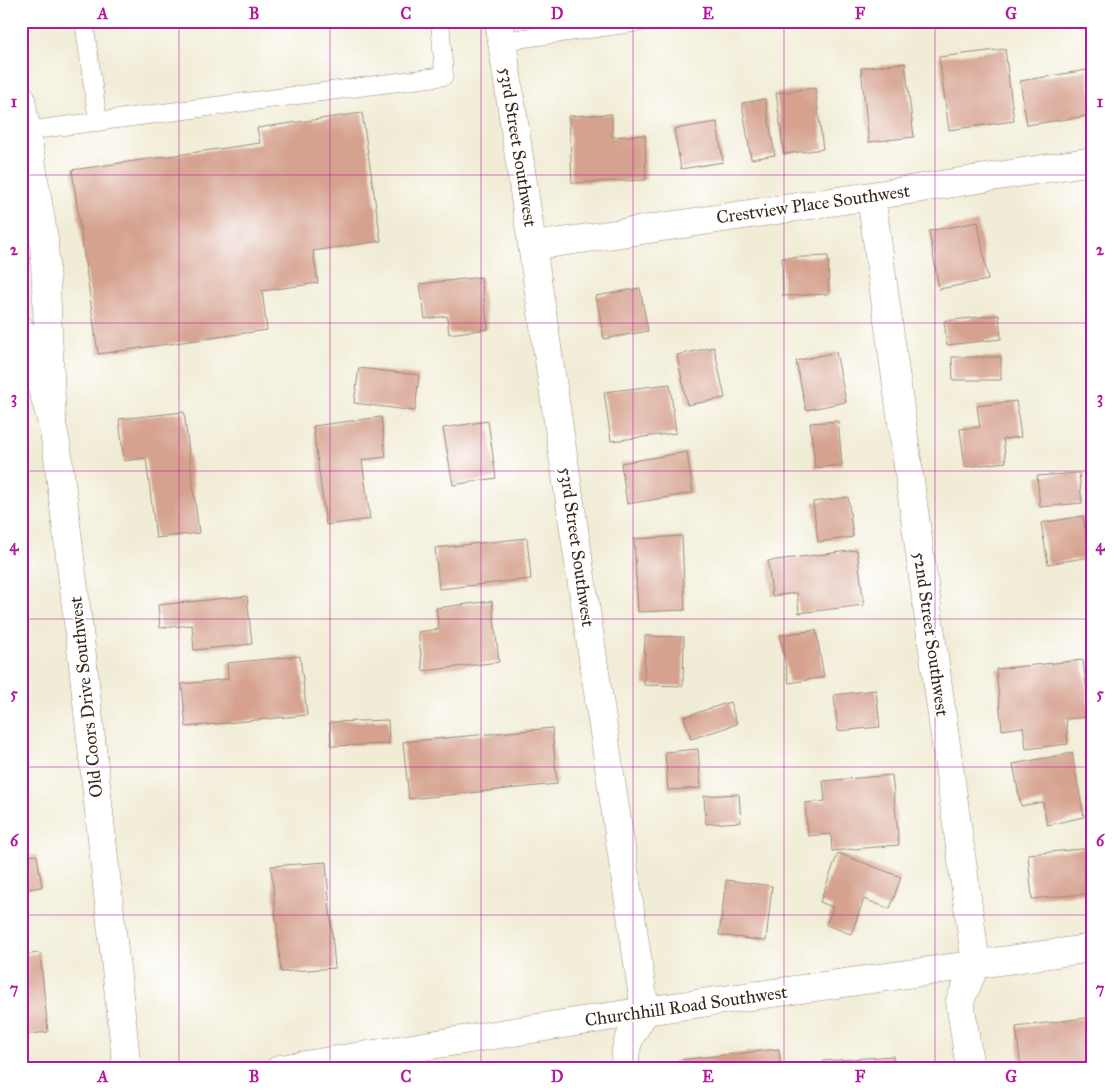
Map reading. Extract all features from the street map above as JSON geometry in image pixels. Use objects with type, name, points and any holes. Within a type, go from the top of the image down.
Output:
[{"type":"street","name":"53rd Street Southwest","points":[[501,31],[645,1011]]},
{"type":"street","points":[[21,98],[44,240],[52,422]]},
{"type":"street","name":"Crestview Place Southwest","points":[[534,246],[1093,161]]},
{"type":"street","name":"52nd Street Southwest","points":[[871,196],[976,964]]},
{"type":"street","name":"Old Coors Drive Southwest","points":[[21,330],[38,372],[52,422],[82,656],[127,1069]]},
{"type":"street","name":"Churchhill Road Southwest","points":[[280,1069],[403,1059],[645,1011],[1093,948]]},
{"type":"street","points":[[970,1069],[960,1001],[976,964]]},
{"type":"street","points":[[626,1069],[625,1047],[645,1011]]},
{"type":"lane","points":[[84,21],[98,122]]},
{"type":"lane","points":[[26,131],[444,76],[440,21]]},
{"type":"lane","points":[[501,31],[643,22]]},
{"type":"building","points":[[1005,49],[1014,121],[949,130],[939,57]]},
{"type":"building","points":[[905,63],[914,137],[869,142],[861,68]]},
{"type":"building","points":[[1087,70],[1093,115],[1027,125],[1020,81]]},
{"type":"building","points":[[815,88],[823,149],[784,154],[776,93]]},
{"type":"building","points":[[765,99],[775,155],[751,159],[742,103]]},
{"type":"building","points":[[362,113],[381,241],[313,251],[318,283],[262,291],[267,330],[98,354],[72,170],[260,143],[257,128]]},
{"type":"building","points":[[612,114],[612,137],[645,135],[646,180],[572,183],[569,116]]},
{"type":"building","points":[[717,122],[723,162],[681,169],[674,129]]},
{"type":"building","points":[[1093,207],[1093,260],[1091,260],[1087,208]]},
{"type":"building","points":[[978,222],[988,280],[939,289],[929,231]]},
{"type":"building","points":[[828,256],[829,294],[783,296],[782,258]]},
{"type":"building","points":[[481,277],[488,329],[449,334],[447,316],[425,319],[420,284]]},
{"type":"building","points":[[640,288],[648,331],[604,339],[596,296]]},
{"type":"building","points":[[999,315],[1001,339],[947,345],[944,321]]},
{"type":"building","points":[[714,347],[725,398],[687,405],[677,355]]},
{"type":"building","points":[[836,352],[846,402],[806,410],[796,361]]},
{"type":"building","points":[[952,357],[1001,357],[1001,380],[953,380]]},
{"type":"building","points":[[359,368],[419,375],[415,411],[354,403]]},
{"type":"building","points":[[670,384],[676,433],[611,441],[604,392]]},
{"type":"building","points":[[1016,401],[1021,437],[1003,439],[1006,462],[965,467],[960,429],[980,427],[977,406]]},
{"type":"building","points":[[184,412],[199,533],[156,538],[146,458],[124,461],[119,419]]},
{"type":"building","points":[[381,417],[386,457],[362,460],[370,519],[326,525],[313,426]]},
{"type":"building","points":[[488,421],[496,478],[453,485],[443,428]]},
{"type":"building","points":[[838,421],[842,465],[815,468],[810,423]]},
{"type":"building","points":[[687,452],[693,493],[627,504],[621,463]]},
{"type":"building","points":[[1079,473],[1082,503],[1040,507],[1037,476]]},
{"type":"building","points":[[848,497],[853,537],[818,542],[813,502]]},
{"type":"building","points":[[1083,516],[1090,557],[1048,564],[1041,523]]},
{"type":"building","points":[[682,536],[685,610],[638,612],[634,539]]},
{"type":"building","points":[[527,538],[531,579],[439,589],[435,548]]},
{"type":"building","points":[[857,550],[864,605],[799,613],[797,593],[772,596],[768,561]]},
{"type":"building","points":[[247,596],[252,644],[194,650],[192,625],[160,628],[158,605]]},
{"type":"building","points":[[492,601],[499,662],[423,671],[418,632],[439,629],[436,608]]},
{"type":"building","points":[[816,630],[824,677],[789,683],[780,635]]},
{"type":"building","points":[[645,636],[684,637],[683,686],[644,685]]},
{"type":"building","points":[[300,656],[307,715],[186,727],[182,684],[228,679],[227,663]]},
{"type":"building","points":[[1083,660],[1090,717],[1066,719],[1068,744],[1026,749],[1023,727],[1002,730],[996,669]]},
{"type":"building","points":[[876,690],[880,727],[838,731],[834,695]]},
{"type":"building","points":[[730,702],[737,724],[691,739],[684,717]]},
{"type":"building","points":[[388,720],[389,744],[331,746],[330,722]]},
{"type":"building","points":[[552,728],[557,784],[409,799],[403,742]]},
{"type":"building","points":[[698,749],[701,788],[668,790],[665,752]]},
{"type":"building","points":[[1072,753],[1084,817],[1047,825],[1043,802],[1021,806],[1013,764]]},
{"type":"building","points":[[892,775],[899,845],[832,851],[831,834],[808,836],[805,803],[825,801],[823,781]]},
{"type":"building","points":[[739,794],[741,822],[706,824],[704,796]]},
{"type":"building","points":[[1093,848],[1093,893],[1032,899],[1028,854]]},
{"type":"building","points":[[838,853],[901,877],[890,909],[864,899],[851,934],[826,925],[833,907],[820,902]]},
{"type":"building","points":[[37,855],[42,887],[21,890],[21,857]]},
{"type":"building","points":[[326,862],[335,968],[281,972],[271,866]]},
{"type":"building","points":[[726,880],[772,886],[766,941],[719,935]]},
{"type":"building","points":[[40,953],[48,1032],[21,1035],[21,955]]},
{"type":"building","points":[[1093,1017],[1093,1066],[1073,1069],[1021,1069],[1016,1027]]},
{"type":"building","points":[[779,1049],[781,1069],[679,1069],[678,1060]]},
{"type":"building","points":[[893,1056],[894,1069],[824,1069],[823,1061]]}]
